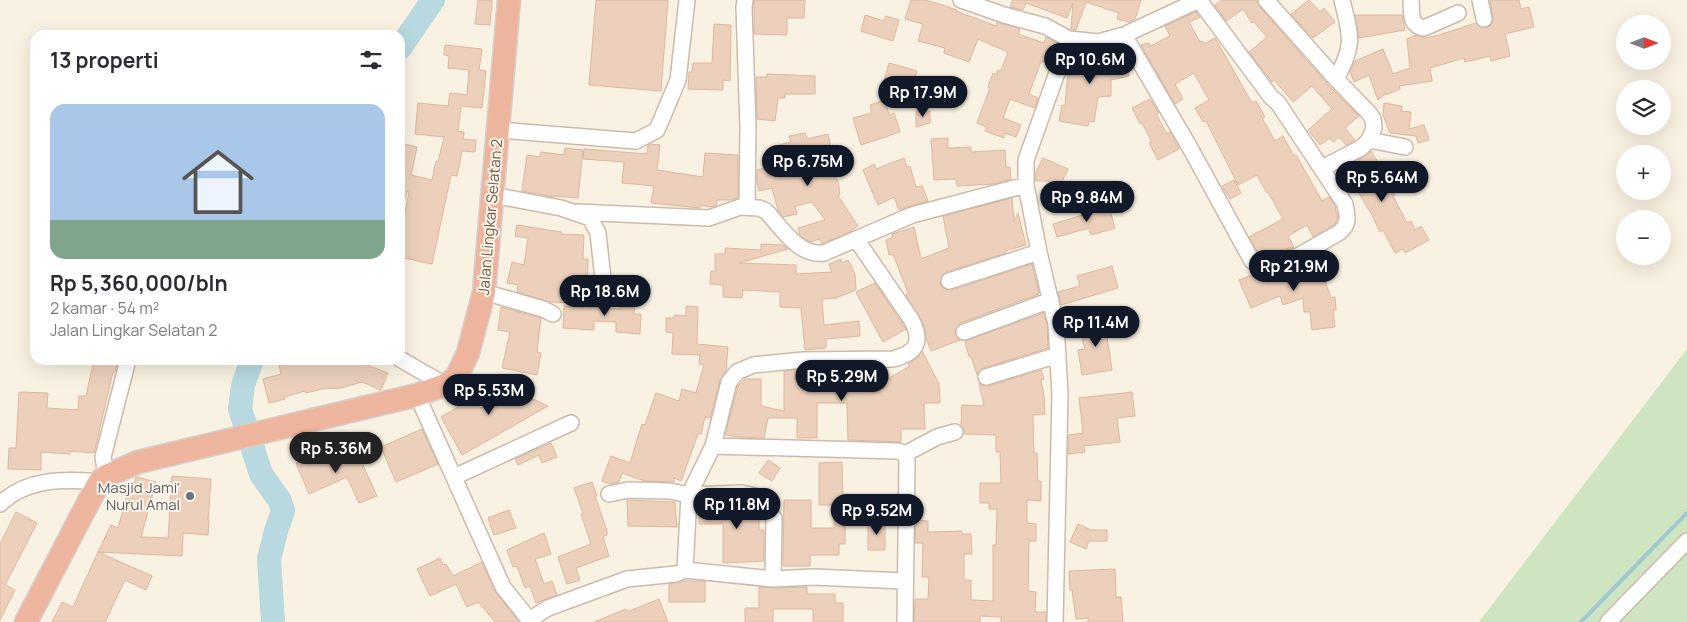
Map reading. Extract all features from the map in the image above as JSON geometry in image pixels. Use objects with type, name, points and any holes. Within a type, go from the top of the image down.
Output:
[{"type":"highway","name":"Jalan Lingkar Selatan 2","points":[[102,479],[138,462],[416,395],[445,385],[456,378],[468,353],[484,292],[509,0]]},
{"type":"highway","points":[[26,622],[102,479]]},
{"type":"street","points":[[498,130],[636,141],[657,130],[678,80],[686,0]]},
{"type":"street","points":[[745,0],[748,128],[747,207]]},
{"type":"street","points":[[960,0],[1004,15],[1046,26],[1069,39],[1098,42],[1124,35],[1199,0],[1271,97],[1278,103],[1322,168],[1345,204],[1348,218],[1348,224],[1345,228],[1298,256],[1261,264],[1252,261],[1189,146],[1124,35]]},
{"type":"street","points":[[1266,0],[1373,119],[1374,128],[1369,140],[1361,148],[1322,168]]},
{"type":"street","points":[[1336,79],[1347,59],[1350,45],[1342,0]]},
{"type":"street","points":[[1411,0],[1412,21],[1417,27],[1424,28],[1458,13]]},
{"type":"street","points":[[1480,0],[1484,19]]},
{"type":"street","points":[[1055,622],[1060,394],[1058,355],[1056,324],[1026,185],[1026,160],[1069,39]]},
{"type":"street","points":[[1369,140],[1405,147]]},
{"type":"street","points":[[493,195],[577,212],[709,218],[740,207],[759,208],[766,211],[796,244],[817,254],[824,253],[912,215],[1026,185]]},
{"type":"street","points":[[577,212],[590,218],[598,233],[603,279]]},
{"type":"street","points":[[685,570],[689,495],[713,446],[729,382],[737,372],[753,365],[803,360],[893,359],[905,356],[915,346],[918,339],[918,331],[856,239]]},
{"type":"street","points":[[949,281],[1039,252]]},
{"type":"street","points":[[484,292],[543,309],[552,314]]},
{"type":"street","points":[[964,332],[1051,300]]},
{"type":"street","points":[[986,377],[1058,355]]},
{"type":"street","points":[[405,362],[445,385]]},
{"type":"street","points":[[0,504],[6,498],[25,488],[46,481],[102,479],[103,457],[127,365]]},
{"type":"street","points":[[416,395],[503,587],[530,621],[548,608],[627,579],[676,574],[685,570],[773,579],[824,577],[904,581]]},
{"type":"street","points":[[454,477],[571,423]]},
{"type":"street","points":[[905,454],[936,437],[955,432]]},
{"type":"street","points":[[713,446],[898,451],[905,454]]},
{"type":"street","points":[[905,454],[907,461],[904,581],[905,622]]},
{"type":"street","points":[[610,494],[628,490],[670,491],[689,495],[737,493],[755,496]]},
{"type":"street","points":[[773,579],[774,518]]},
{"type":"street","points":[[1608,622],[1687,541]]},
{"type":"green space","points":[[1687,349],[1687,622],[1479,622]]},
{"type":"building","points":[[478,0],[492,0],[490,25],[475,24]]},
{"type":"building","points":[[596,0],[668,0],[661,91],[589,85]]},
{"type":"building","points":[[754,0],[805,0],[804,18],[787,18],[787,35],[754,34]]},
{"type":"building","points":[[911,0],[925,0],[939,4],[996,26],[997,22],[1020,29],[1018,34],[1044,43],[1046,37],[1057,43],[1050,64],[1041,61],[1029,94],[1038,98],[1035,108],[1010,99],[1003,118],[1021,125],[1016,137],[1004,133],[1004,138],[985,131],[987,127],[977,123],[990,88],[988,87],[993,73],[997,75],[998,70],[1001,71],[1008,52],[978,39],[969,62],[944,53],[945,48],[918,41],[923,24],[905,19]]},
{"type":"building","points":[[1013,0],[1141,0],[1135,19],[1129,22],[1117,19],[1119,13],[1086,2],[1076,30],[1071,29],[1073,3],[1067,18],[1026,3],[1023,10],[1010,7]]},
{"type":"building","points":[[1222,0],[1257,0],[1259,6],[1329,86],[1359,116],[1345,128],[1355,140],[1346,145],[1339,137],[1333,142],[1330,138],[1320,145],[1308,130],[1332,109],[1312,86],[1293,102],[1274,80],[1272,82],[1249,52],[1267,37],[1254,22],[1252,23],[1243,9],[1226,21],[1215,5]]},
{"type":"building","points":[[1309,0],[1320,12],[1324,8],[1335,22],[1313,38],[1291,14]]},
{"type":"building","points":[[1490,0],[1519,0],[1521,9],[1529,7],[1534,27],[1505,34],[1510,56],[1491,61],[1490,56],[1465,62],[1464,58],[1430,68],[1432,81],[1399,86],[1400,89],[1386,95],[1386,93],[1378,100],[1369,75],[1354,82],[1350,72],[1355,61],[1383,49],[1393,74],[1410,68],[1407,39],[1416,35],[1424,38],[1436,36],[1476,23],[1482,28],[1490,26],[1493,18]]},
{"type":"building","points":[[1196,12],[1200,17],[1189,22],[1200,42],[1202,41],[1204,44],[1215,38],[1252,103],[1256,101],[1265,117],[1262,118],[1275,141],[1283,136],[1322,201],[1329,197],[1336,207],[1338,218],[1334,225],[1313,237],[1307,225],[1288,236],[1294,247],[1262,254],[1258,253],[1249,237],[1283,219],[1268,192],[1257,175],[1238,185],[1206,121],[1203,122],[1195,108],[1209,100],[1194,73],[1175,84],[1183,99],[1175,104],[1141,45],[1149,43],[1151,46],[1170,36],[1165,26]]},
{"type":"building","points":[[865,15],[884,21],[886,16],[899,20],[893,41],[861,31]]},
{"type":"building","points":[[1355,15],[1402,15],[1405,30],[1359,38]]},
{"type":"building","points":[[714,24],[731,25],[730,81],[723,80],[723,90],[688,89],[689,72],[692,72],[693,63],[712,63]]},
{"type":"building","points":[[445,45],[482,49],[479,70],[486,71],[482,108],[461,106],[458,131],[464,132],[463,139],[476,140],[475,152],[462,151],[457,176],[451,175],[432,264],[405,258],[405,212],[409,192],[407,191],[405,199],[405,144],[417,147],[411,175],[432,180],[444,137],[415,134],[418,103],[448,106],[450,93],[467,95],[469,70],[448,68],[449,56],[444,55]]},
{"type":"building","points":[[1122,49],[1129,76],[1111,80],[1111,96],[1098,97],[1094,122],[1089,121],[1088,126],[1059,121],[1062,105],[1065,106],[1068,71],[1073,56],[1099,56]]},
{"type":"building","points":[[889,63],[917,71],[912,88],[884,80]]},
{"type":"building","points":[[767,74],[815,76],[815,94],[785,94],[785,98],[778,98],[775,121],[757,119],[756,77],[767,77]]},
{"type":"building","points":[[1150,99],[1159,113],[1156,114],[1167,134],[1170,132],[1179,149],[1158,160],[1149,143],[1152,142],[1132,108]]},
{"type":"building","points":[[885,100],[889,115],[894,113],[900,132],[861,145],[853,118],[872,113],[870,105]]},
{"type":"building","points":[[1384,103],[1402,106],[1401,111],[1411,112],[1409,129],[1424,125],[1429,140],[1418,143],[1416,136],[1390,133],[1383,115]]},
{"type":"building","points":[[916,111],[930,111],[930,123],[916,127]]},
{"type":"building","points":[[805,133],[807,139],[828,134],[834,162],[826,164],[838,181],[840,194],[838,196],[858,226],[850,232],[822,244],[820,239],[810,242],[800,235],[798,228],[825,220],[812,202],[795,206],[797,214],[783,217],[778,210],[772,188],[759,191],[757,182],[757,170],[783,164],[779,145],[791,142],[789,136]]},
{"type":"building","points":[[948,138],[948,148],[971,147],[971,152],[1005,150],[1006,167],[1010,167],[1011,179],[994,184],[957,186],[956,179],[934,180],[931,139]]},
{"type":"building","points":[[648,145],[660,145],[657,170],[703,177],[705,153],[738,155],[738,198],[717,200],[716,206],[700,205],[700,208],[651,203],[654,186],[622,183],[624,162],[583,159],[584,149],[647,154]]},
{"type":"building","points":[[565,148],[583,150],[578,198],[554,197],[522,191],[527,155],[540,157],[541,152],[564,155]]},
{"type":"building","points":[[1371,151],[1386,175],[1384,176],[1395,195],[1393,196],[1407,223],[1411,221],[1415,230],[1421,226],[1429,240],[1405,253],[1403,249],[1395,253],[1383,230],[1380,232],[1354,185],[1347,190],[1340,179],[1344,176],[1339,170]]},
{"type":"building","points":[[904,158],[907,167],[910,166],[916,187],[922,186],[928,201],[899,210],[894,197],[878,205],[863,170],[874,164],[876,169]]},
{"type":"building","points":[[1043,158],[1068,169],[1060,186],[1048,181],[1035,181],[1035,174]]},
{"type":"building","points":[[1234,180],[1241,193],[1230,199],[1222,186]]},
{"type":"building","points":[[1012,198],[1014,221],[1018,213],[1026,245],[946,272],[942,275],[940,283],[943,288],[952,290],[1032,264],[1039,294],[960,323],[955,331],[955,336],[960,340],[931,351],[923,323],[906,295],[908,293],[893,254],[889,255],[886,240],[893,237],[892,234],[914,227],[921,259],[949,248],[943,216]]},
{"type":"building","points":[[1109,207],[1115,228],[1091,235],[1089,228],[1057,237],[1053,224]]},
{"type":"building","points":[[517,225],[561,232],[561,234],[584,235],[583,259],[588,259],[587,287],[573,286],[571,303],[549,302],[517,292],[518,285],[507,283],[512,262],[524,265],[528,238],[515,236]]},
{"type":"building","points":[[761,244],[783,245],[788,249],[739,263],[796,265],[796,274],[832,272],[829,264],[841,259],[842,263],[848,260],[855,274],[856,290],[836,298],[822,299],[824,325],[859,321],[860,336],[826,339],[826,348],[805,350],[801,308],[780,307],[780,292],[743,290],[742,298],[723,297],[723,285],[710,284],[711,271],[715,271],[715,254],[725,254],[725,248],[761,250]]},
{"type":"building","points":[[1305,263],[1309,274],[1321,270],[1331,298],[1335,297],[1336,310],[1333,310],[1335,327],[1312,330],[1310,312],[1304,312],[1303,298],[1283,305],[1280,296],[1251,308],[1239,280],[1257,273]]},
{"type":"building","points":[[1112,266],[1118,288],[1061,305],[1058,292],[1080,286],[1077,276]]},
{"type":"building","points":[[875,283],[906,329],[883,342],[856,292]]},
{"type":"building","points":[[621,295],[635,296],[634,314],[641,314],[640,334],[616,332],[616,322],[594,321],[594,330],[563,328],[564,306],[620,309]]},
{"type":"building","points":[[686,306],[698,307],[697,344],[728,347],[726,371],[720,380],[710,418],[705,417],[701,434],[698,434],[681,481],[674,478],[674,482],[645,481],[622,473],[619,482],[610,484],[602,481],[611,456],[630,463],[642,424],[645,425],[656,393],[679,401],[682,389],[696,393],[704,365],[699,364],[700,355],[672,354],[673,333],[666,332],[666,318],[674,318],[674,315],[686,316]]},
{"type":"building","points":[[501,307],[541,318],[537,352],[541,353],[537,375],[502,368],[510,332],[498,330]]},
{"type":"building","points":[[1044,313],[1047,325],[1048,348],[983,368],[977,375],[971,356],[969,357],[965,341]]},
{"type":"building","points":[[1109,319],[1113,335],[1107,337],[1112,370],[1082,375],[1078,350],[1085,349],[1079,327]]},
{"type":"building","points":[[922,351],[939,384],[940,403],[924,403],[925,429],[901,429],[901,442],[848,440],[847,403],[817,403],[817,438],[797,438],[797,418],[768,418],[764,438],[725,435],[738,386],[745,379],[761,379],[761,406],[784,411],[784,371],[804,369],[884,371],[884,381],[910,366],[908,364],[918,357]]},
{"type":"building","points":[[93,365],[117,365],[115,372],[113,372],[94,453],[70,451],[70,454],[41,452],[41,470],[8,469],[9,448],[16,448],[19,392],[48,393],[47,408],[78,410],[79,396],[86,396]]},
{"type":"building","points":[[279,365],[367,365],[388,373],[381,390],[362,382],[341,388],[322,389],[306,393],[305,391],[269,403],[263,379],[281,374]]},
{"type":"building","points":[[1041,370],[1044,379],[1041,380],[1045,414],[1033,415],[1033,419],[1034,453],[1037,453],[1038,481],[1041,481],[1041,501],[1027,500],[1027,523],[1036,524],[1036,541],[1029,541],[1028,591],[1036,592],[1035,612],[1046,612],[1046,622],[1001,622],[1001,617],[980,616],[980,622],[914,622],[915,599],[928,599],[929,577],[922,577],[923,543],[915,543],[916,520],[928,521],[928,532],[962,531],[962,534],[971,534],[972,554],[964,554],[964,580],[971,580],[971,600],[993,601],[993,545],[996,545],[997,509],[989,509],[989,503],[980,503],[980,483],[1001,483],[1000,452],[996,452],[996,435],[964,434],[964,429],[961,425],[962,405],[984,406],[979,383],[983,386],[989,386]]},
{"type":"building","points":[[498,383],[548,406],[462,455],[441,417]]},
{"type":"building","points":[[1132,392],[1135,416],[1117,418],[1120,442],[1084,446],[1085,452],[1068,454],[1068,435],[1083,433],[1079,398]]},
{"type":"building","points":[[422,429],[438,464],[396,482],[381,447]]},
{"type":"building","points":[[551,443],[557,457],[542,463],[539,455],[518,465],[515,459]]},
{"type":"building","points":[[329,448],[336,464],[358,454],[377,496],[359,503],[347,477],[309,494],[296,463]]},
{"type":"building","points":[[768,460],[780,468],[772,481],[759,473]]},
{"type":"building","points":[[842,462],[843,505],[819,505],[819,463]]},
{"type":"building","points":[[172,476],[211,479],[208,535],[183,533],[182,556],[98,552],[111,525],[118,528],[128,492],[131,493],[136,477],[156,482],[141,537],[168,538]]},
{"type":"building","points":[[592,482],[607,531],[607,535],[603,537],[609,556],[576,568],[580,580],[567,584],[558,557],[591,544],[574,488]]},
{"type":"building","points":[[627,500],[675,502],[677,527],[628,526]]},
{"type":"building","points":[[784,500],[811,500],[811,528],[834,528],[834,508],[845,508],[845,544],[839,544],[839,555],[810,555],[810,566],[783,566]]},
{"type":"building","points":[[741,502],[759,505],[759,530],[764,530],[764,561],[723,563],[723,524],[699,524],[699,504]]},
{"type":"building","points":[[509,510],[516,528],[494,535],[488,518]]},
{"type":"building","points":[[16,512],[37,523],[5,585],[15,590],[0,620],[0,544]]},
{"type":"building","points":[[868,521],[885,521],[885,550],[868,550]]},
{"type":"building","points":[[1078,524],[1091,530],[1107,530],[1107,541],[1089,541],[1086,549],[1070,542]]},
{"type":"building","points":[[544,533],[551,554],[535,559],[544,584],[552,581],[557,595],[536,603],[530,586],[525,588],[517,566],[513,567],[507,550]]},
{"type":"building","points":[[98,552],[152,576],[146,590],[125,580],[105,622],[52,622],[62,602],[73,607]]},
{"type":"building","points":[[440,558],[443,565],[446,564],[453,576],[482,562],[496,593],[519,622],[495,622],[478,602],[467,607],[456,584],[430,596],[417,569]]},
{"type":"building","points":[[1115,569],[1116,597],[1121,597],[1123,622],[1088,622],[1088,618],[1076,619],[1072,590],[1070,590],[1069,571]]},
{"type":"building","points":[[682,581],[705,581],[705,602],[669,602],[669,584]]},
{"type":"building","points":[[759,587],[807,587],[807,594],[835,594],[835,603],[843,603],[843,622],[813,622],[813,609],[773,609],[773,622],[745,622],[745,608],[759,608]]},
{"type":"building","points":[[659,599],[668,622],[594,622],[626,609],[627,612]]},
{"type":"waterway","points":[[405,41],[433,0]]},
{"type":"waterway","points":[[250,365],[243,385],[240,409],[261,474],[280,501],[283,511],[269,559],[273,622]]},
{"type":"waterway","points":[[1581,622],[1687,513]]},
{"type":"place","name":"Masjid Jami' Nurul Amal","points":[[190,496]]}]
